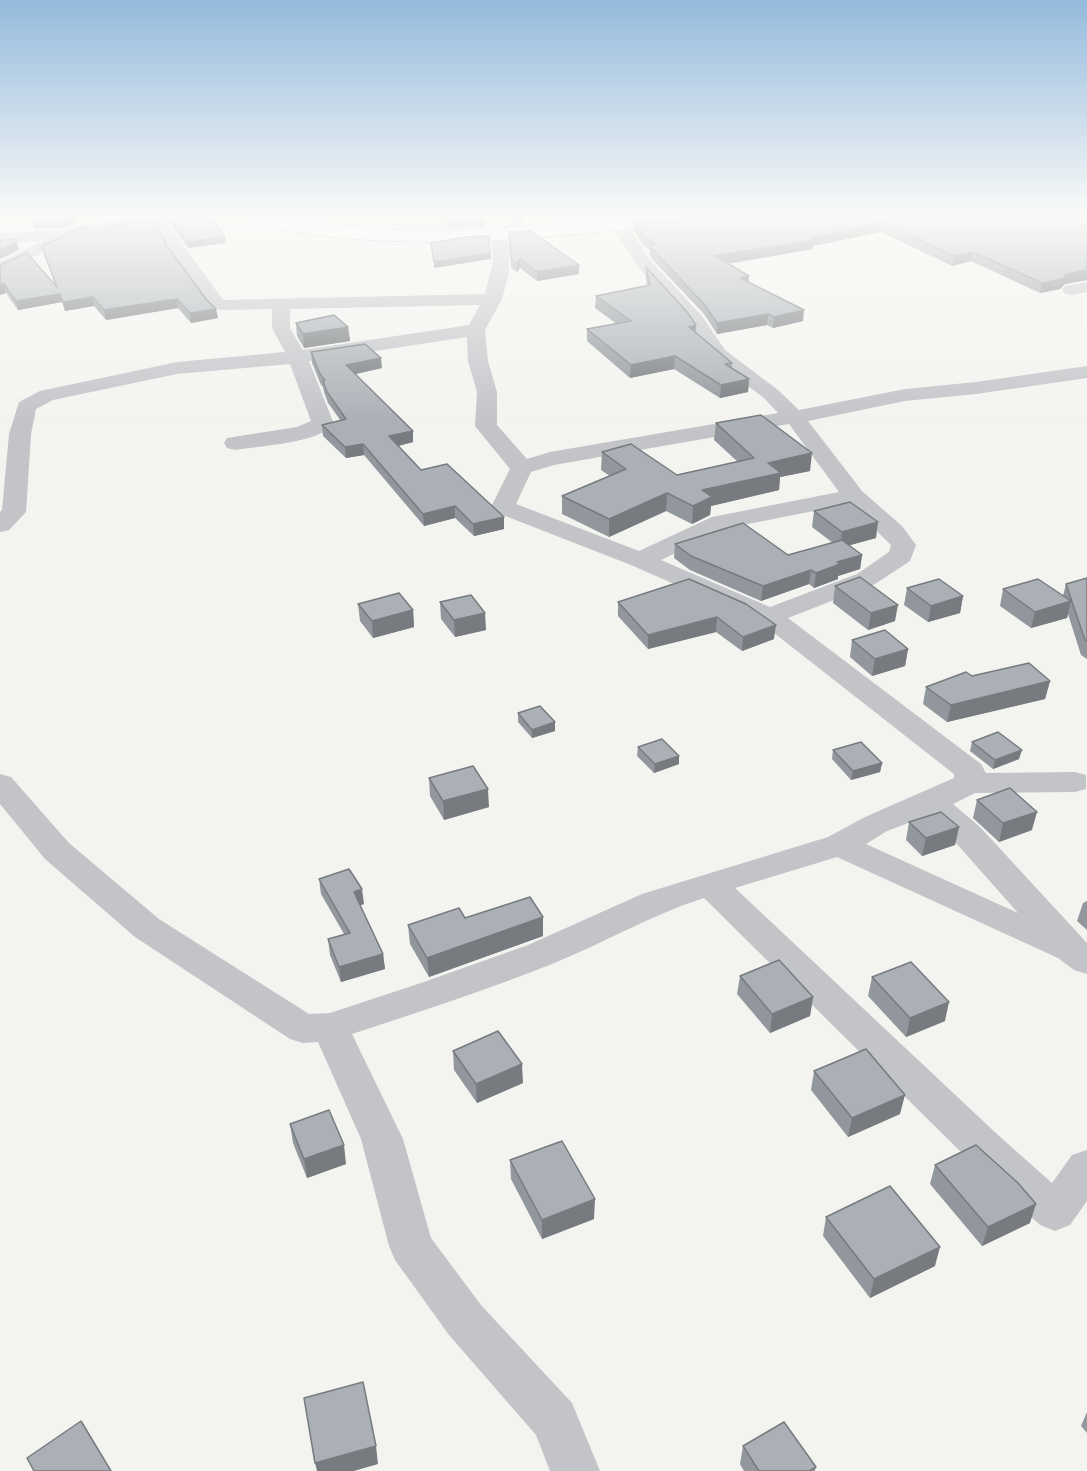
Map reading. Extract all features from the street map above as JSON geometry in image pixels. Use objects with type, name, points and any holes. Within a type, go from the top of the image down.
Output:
[{"type":"street","points":[[202,285],[215,303],[222,305],[494,298]]},
{"type":"street","points":[[497,285],[494,298],[476,330],[478,361],[487,392],[486,426],[522,468]]},
{"type":"street","points":[[663,285],[695,320],[718,354],[771,394],[794,417],[854,496],[893,531],[904,546],[901,556],[866,579],[769,616]]},
{"type":"street","points":[[235,442],[302,433],[323,424],[297,357],[281,328],[281,305]]},
{"type":"street","points":[[0,525],[14,512],[20,434],[26,406],[47,394],[177,368],[297,357],[476,330]]},
{"type":"street","points":[[970,783],[970,771],[769,616],[640,560],[503,507],[522,468],[550,459],[794,417],[905,395],[976,388],[1087,372]]},
{"type":"street","points":[[640,560],[721,522],[854,496]]},
{"type":"street","points":[[0,784],[57,851],[147,928],[303,1029],[330,1027],[434,993],[541,954],[654,902],[840,845],[876,824],[931,802],[970,783],[1075,782]]},
{"type":"street","points":[[931,802],[968,835],[1080,956]]},
{"type":"street","points":[[840,845],[1080,956]]},
{"type":"street","points":[[710,884],[974,1139],[1055,1212],[1087,1167]]},
{"type":"street","points":[[330,1027],[382,1139],[411,1246],[465,1320],[555,1420],[575,1471]]},
{"type":"building","points":[[4,285],[55,285],[57,287],[56,285],[195,285],[216,309],[190,313],[177,299],[104,310],[93,297],[63,302],[60,294],[16,301]]},
{"type":"building","points":[[662,285],[696,325],[689,327],[732,363],[725,364],[749,379],[721,385],[675,356],[631,365],[587,329],[631,321],[596,296]]},
{"type":"building","points":[[686,285],[753,285],[804,310],[774,317],[768,314],[717,323],[704,304]]},
{"type":"building","points":[[334,315],[348,327],[303,334],[296,323]]},
{"type":"building","points":[[365,344],[381,358],[346,365],[413,431],[389,436],[421,470],[447,464],[504,517],[473,524],[455,506],[423,514],[363,444],[345,447],[322,425],[346,419],[327,392],[323,381],[325,380],[311,352]]},
{"type":"building","points":[[761,415],[812,453],[768,463],[781,473],[702,490],[712,497],[693,506],[667,493],[609,519],[562,496],[626,469],[602,452],[631,444],[677,475],[754,458],[716,423]]},
{"type":"building","points":[[850,502],[878,522],[842,532],[814,511]]},
{"type":"building","points":[[743,523],[788,555],[842,540],[862,555],[837,562],[840,564],[816,573],[811,570],[763,586],[691,556],[675,544]]},
{"type":"building","points":[[860,577],[898,605],[871,613],[835,586]]},
{"type":"building","points":[[1087,578],[1087,641],[1066,584]]},
{"type":"building","points":[[689,579],[746,604],[776,625],[743,637],[717,617],[648,635],[618,602]]},
{"type":"building","points":[[939,579],[963,596],[931,606],[907,588]]},
{"type":"building","points":[[1038,579],[1071,601],[1035,612],[1003,589]]},
{"type":"building","points":[[399,593],[413,610],[372,621],[358,604]]},
{"type":"building","points":[[471,595],[485,613],[454,620],[440,602]]},
{"type":"building","points":[[885,630],[908,649],[875,659],[852,640]]},
{"type":"building","points":[[1029,663],[1050,681],[951,705],[926,687],[966,672],[972,676]]},
{"type":"building","points":[[540,706],[555,722],[532,730],[518,713]]},
{"type":"building","points":[[998,732],[1022,750],[995,760],[972,742]]},
{"type":"building","points":[[662,739],[679,756],[655,764],[638,747]]},
{"type":"building","points":[[861,742],[882,763],[853,771],[833,750]]},
{"type":"building","points":[[473,766],[488,789],[443,801],[429,778]]},
{"type":"building","points":[[1010,788],[1037,812],[1003,823],[977,800]]},
{"type":"building","points":[[941,812],[959,827],[926,838],[909,822]]},
{"type":"building","points":[[349,869],[362,889],[354,892],[383,954],[339,967],[328,939],[350,933],[319,879]]},
{"type":"building","points":[[530,897],[543,917],[427,958],[408,925],[459,908],[465,918]]},
{"type":"building","points":[[779,960],[813,997],[772,1014],[740,976]]},
{"type":"building","points":[[911,962],[949,1002],[910,1018],[872,977]]},
{"type":"building","points":[[498,1031],[522,1064],[476,1084],[453,1051]]},
{"type":"building","points":[[866,1049],[905,1095],[852,1118],[814,1071]]},
{"type":"building","points":[[329,1110],[344,1145],[304,1159],[290,1124]]},
{"type":"building","points":[[562,1141],[595,1199],[542,1220],[510,1160]]},
{"type":"building","points":[[976,1145],[1018,1183],[1036,1204],[988,1227],[935,1165]]},
{"type":"building","points":[[890,1186],[940,1247],[874,1279],[826,1217]]},
{"type":"building","points":[[363,1382],[376,1446],[315,1463],[304,1398]]},
{"type":"building","points":[[81,1421],[111,1471],[34,1471],[27,1458]]},
{"type":"building","points":[[784,1422],[816,1467],[809,1471],[759,1471],[743,1446]]}]
